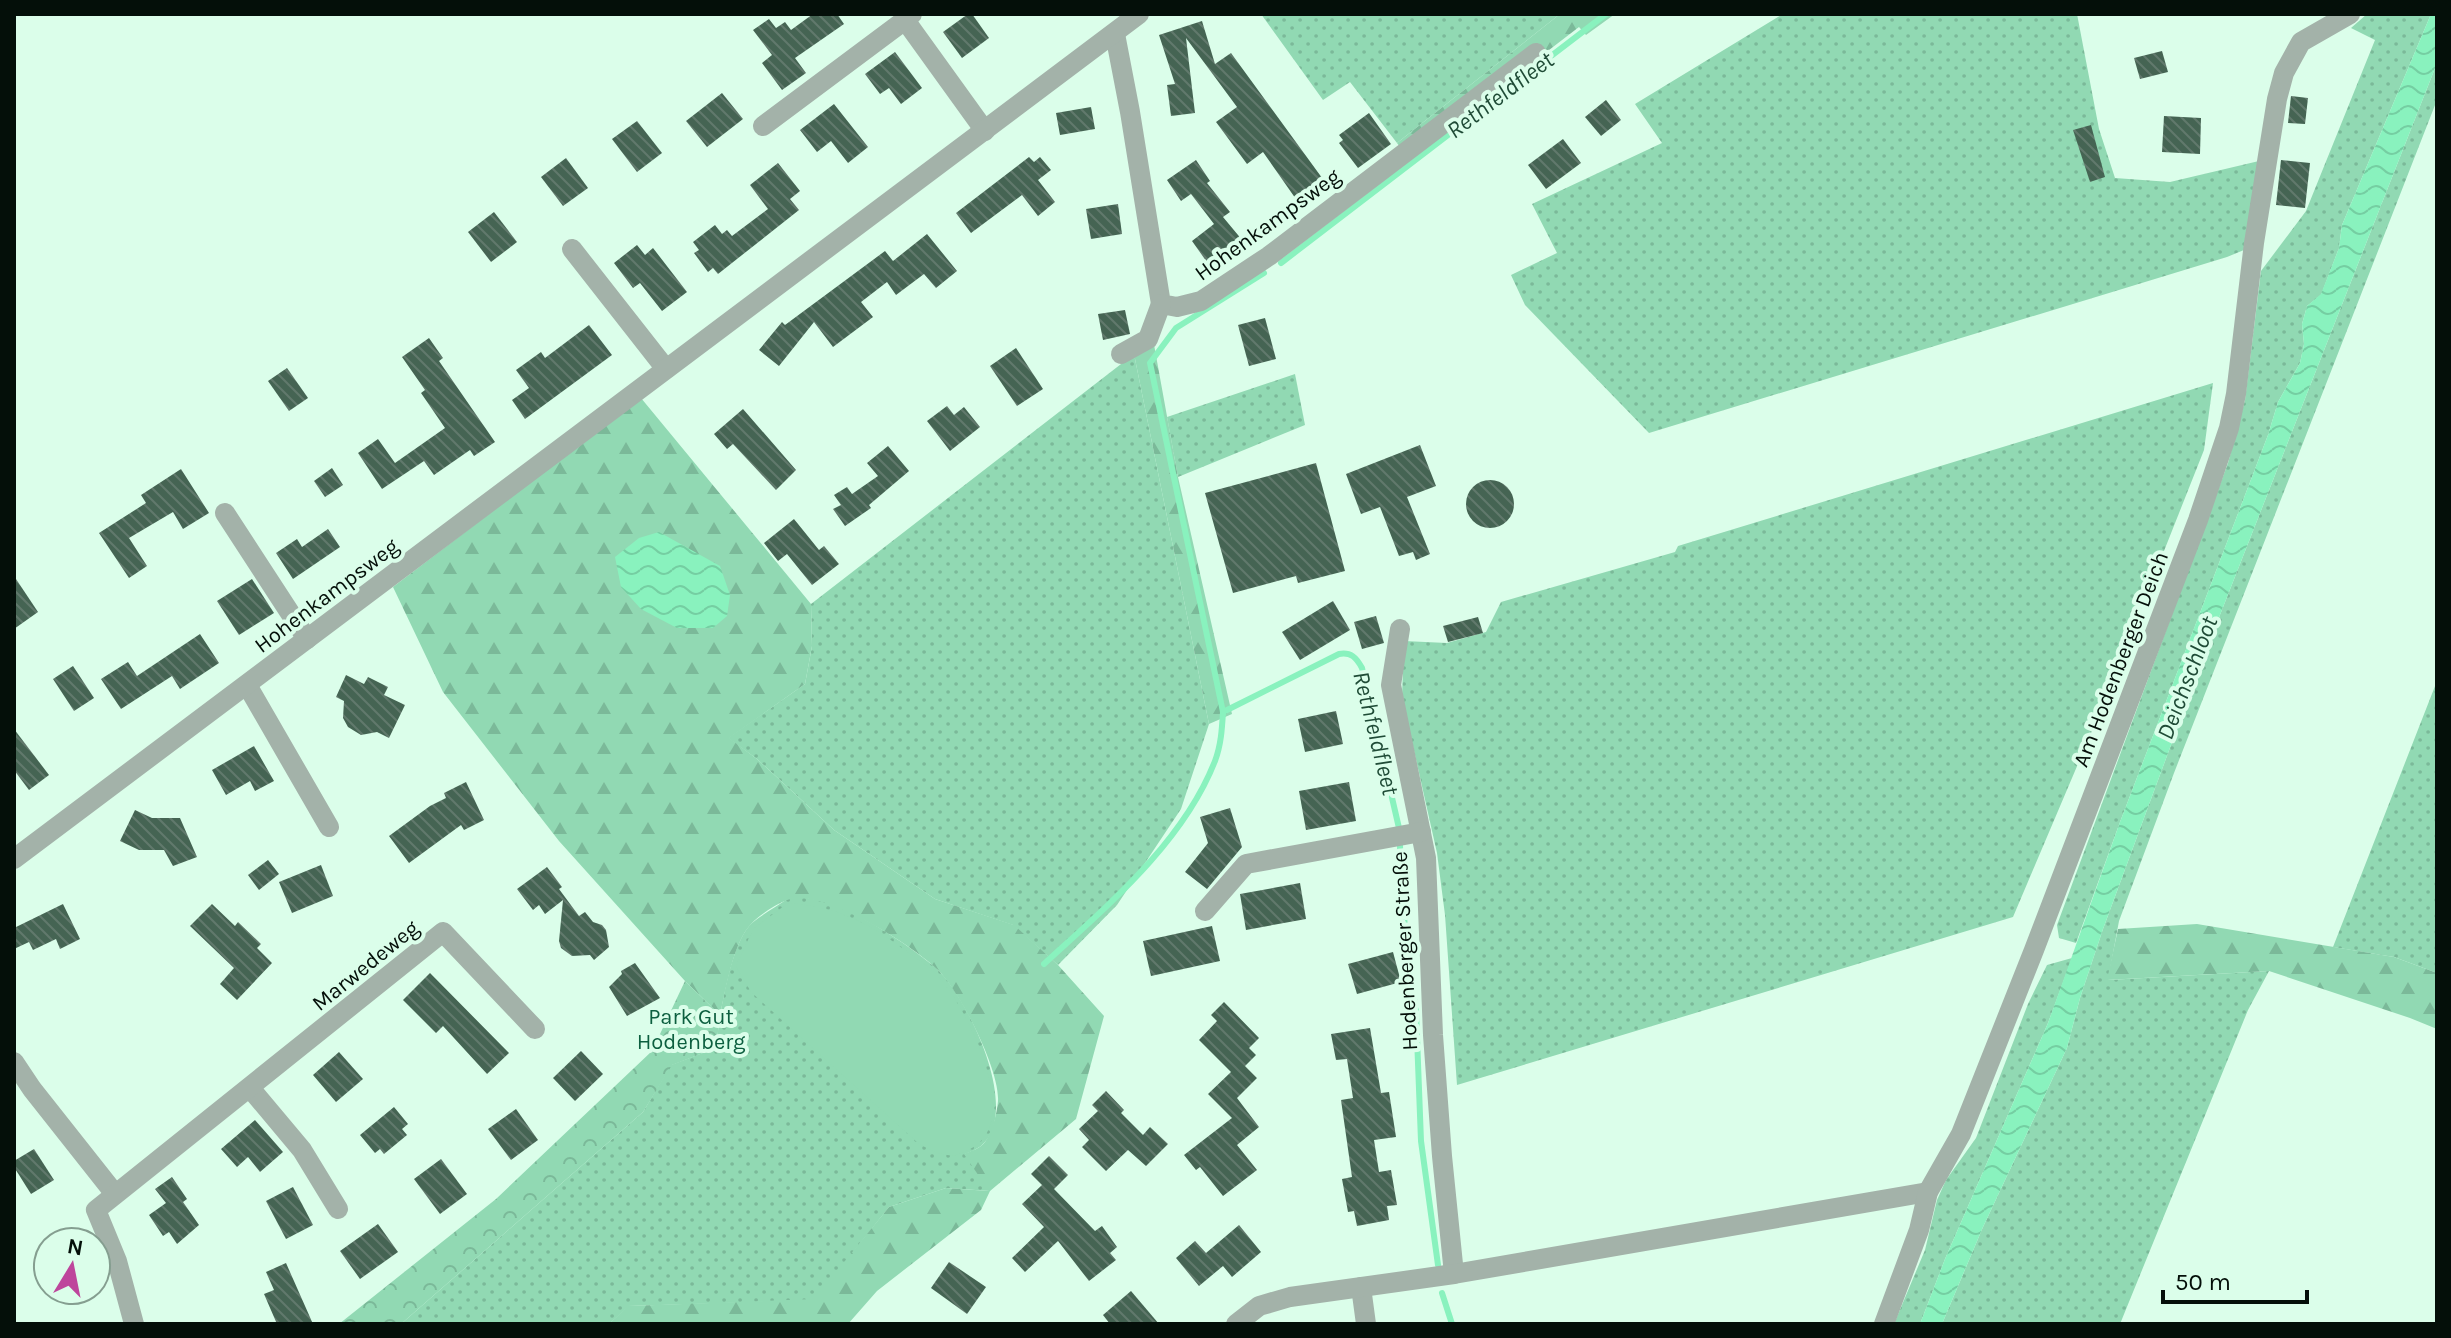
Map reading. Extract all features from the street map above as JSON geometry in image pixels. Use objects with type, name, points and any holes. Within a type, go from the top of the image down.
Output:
[{"type":"street","name":"Hohenkampsweg","points":[[14,859],[1139,14]]},
{"type":"street","name":"Am Hodenberger Deich","points":[[1884,1324],[1919,1230],[1928,1192],[1961,1134],[2034,950],[2193,534],[2229,428],[2258,219],[2284,73],[2301,42],[2350,14]]},
{"type":"street","points":[[763,126],[909,17],[985,131]]},
{"type":"street","points":[[1115,34],[1161,304],[1148,339],[1121,354]]},
{"type":"street","name":"Hohenkampsweg","points":[[1161,304],[1177,307],[1201,301],[1269,256],[1536,53]]},
{"type":"street","points":[[572,249],[666,369]]},
{"type":"street","points":[[225,513],[307,639]]},
{"type":"street","name":"Hodenberger Straße","points":[[1400,629],[1391,685],[1426,858],[1440,1141],[1454,1274]]},
{"type":"street","points":[[247,685],[329,827]]},
{"type":"street","points":[[1205,911],[1246,864],[1421,832]]},
{"type":"street","name":"Marwedeweg","points":[[134,1324],[117,1261],[96,1210],[443,932],[535,1029]]},
{"type":"street","points":[[14,1062],[115,1194]]},
{"type":"street","points":[[250,1088],[302,1150],[338,1209]]},
{"type":"street","points":[[1236,1324],[1259,1306],[1275,1300],[1454,1274],[1928,1192]]},
{"type":"street","points":[[1361,1287],[1366,1324]]},
{"type":"green space","points":[[1261,14],[1560,14],[1397,143],[1350,82],[1323,100]]},
{"type":"green space","points":[[1560,14],[1615,14],[1586,35],[1579,27],[1408,158],[1397,143]]},
{"type":"green space","points":[[1783,14],[2077,14],[2099,129],[2115,178],[2170,182],[2259,161],[2244,250],[1649,433],[1525,305],[1511,275],[1557,253],[1532,204],[1662,143],[1635,104]]},
{"type":"green space","points":[[2367,14],[2431,14],[2342,225],[2339,248],[2321,295],[2307,306],[2302,324],[2304,344],[2300,363],[2278,402],[2076,943],[2059,938],[2057,925],[2228,463],[2245,400],[2261,271],[2306,211],[2375,40],[2351,28]]},
{"type":"green space","points":[[2437,63],[2437,100],[2174,773],[2119,921],[2108,980],[2269,971],[2248,1010],[2120,1324],[1942,1324],[1983,1227],[2067,1048],[2103,929],[2205,653]]},
{"type":"green space","points":[[1153,339],[1178,477],[1232,714],[1209,724],[1134,354]]},
{"type":"green space","points":[[1134,354],[1209,724],[1181,809],[1117,905],[1058,965],[1013,925],[935,899],[834,830],[757,759],[728,738],[805,684],[812,646],[811,604]]},
{"type":"green space","points":[[1295,374],[1305,425],[1178,477],[1167,417]]},
{"type":"green space","points":[[2213,383],[2204,450],[2103,705],[2013,917],[1457,1085],[1445,915],[1437,853],[1402,697],[1404,641],[1447,643],[1486,632],[1501,602],[1675,552],[1678,546]]},
{"type":"green space","points":[[641,398],[811,604],[812,646],[805,684],[729,738],[757,759],[834,830],[935,899],[1014,925],[1058,965],[1104,1016],[1076,1119],[990,1191],[981,1210],[877,1291],[848,1324],[609,1324],[628,1306],[814,1299],[889,1207],[946,1188],[989,1191],[964,1154],[981,1146],[988,1138],[997,1111],[997,1087],[986,1052],[957,995],[938,970],[909,947],[843,910],[802,898],[787,900],[773,907],[745,931],[731,966],[720,1015],[685,981],[559,841],[443,692],[393,587]]},
{"type":"green space","points":[[2437,681],[2437,973],[2394,957],[2333,947]]},
{"type":"green space","points":[[789,898],[827,902],[860,917],[910,948],[949,982],[975,1027],[993,1082],[996,1107],[992,1129],[981,1146],[965,1154],[990,1191],[946,1188],[889,1207],[815,1300],[629,1306],[609,1324],[401,1324],[643,1112],[671,1065],[716,1048],[727,982],[744,933],[752,923]]},
{"type":"green space","points":[[788,903],[822,908],[864,923],[924,963],[946,986],[973,1031],[991,1085],[993,1110],[988,1131],[975,1146],[951,1155],[919,1144],[751,992],[736,966],[753,929]]},
{"type":"green space","points":[[2197,924],[2394,957],[2437,973],[2437,1029],[2269,971],[2107,980],[2118,929]]},
{"type":"green space","points":[[2072,958],[2048,1023],[1945,1259],[1920,1324],[1894,1324],[1925,1250],[1937,1200],[1946,1180],[1976,1138],[2028,1004],[2047,965]]},
{"type":"green space","name":"Park Gut Hodenberg","points":[[685,981],[720,1015],[716,1048],[672,1065],[643,1112],[401,1324],[339,1324],[496,1199],[652,1051]]},
{"type":"water","name":"Deichschloot","points":[[2431,14],[2437,14],[2437,63],[2205,653],[2103,929],[2067,1048],[1983,1227],[1942,1324],[1920,1324],[1945,1259],[2048,1023],[2278,402],[2300,363],[2304,344],[2302,324],[2307,306],[2321,294],[2339,248],[2342,225]]},
{"type":"water","points":[[659,532],[720,566],[730,595],[727,616],[713,628],[677,628],[641,609],[621,587],[615,557],[639,538]]},
{"type":"building","points":[[813,14],[837,14],[844,24],[795,58],[806,73],[782,90],[762,63],[772,55],[753,30],[769,19],[776,28],[785,22],[791,30]]},
{"type":"building","points":[[972,14],[989,38],[962,58],[943,32]]},
{"type":"building","points":[[1202,21],[1215,64],[1231,53],[1325,182],[1298,202],[1263,152],[1247,164],[1216,122],[1237,107],[1186,38],[1195,113],[1171,116],[1167,85],[1175,84],[1159,35]]},
{"type":"building","points":[[2162,51],[2168,72],[2140,79],[2134,58]]},
{"type":"building","points":[[895,52],[922,88],[901,104],[889,88],[880,94],[865,74]]},
{"type":"building","points":[[722,93],[743,119],[707,147],[686,121]]},
{"type":"building","points":[[2291,96],[2308,98],[2305,124],[2288,123]]},
{"type":"building","points":[[1606,100],[1621,120],[1601,136],[1585,117]]},
{"type":"building","points":[[834,104],[868,147],[848,163],[831,141],[817,152],[800,130]]},
{"type":"building","points":[[1091,107],[1095,129],[1060,135],[1056,113]]},
{"type":"building","points":[[1369,113],[1391,144],[1358,168],[1339,143],[1343,140],[1339,135]]},
{"type":"building","points":[[2164,116],[2201,118],[2200,154],[2162,152]]},
{"type":"building","points":[[637,121],[662,153],[637,172],[612,139]]},
{"type":"building","points":[[2091,125],[2105,177],[2090,182],[2073,130]]},
{"type":"building","points":[[1563,139],[1581,163],[1546,189],[1528,165]]},
{"type":"building","points":[[1029,157],[1034,162],[1040,157],[1051,170],[1038,180],[1055,202],[1038,216],[1022,195],[971,233],[956,213]]},
{"type":"building","points":[[566,158],[588,188],[563,206],[541,177]]},
{"type":"building","points":[[1196,160],[1210,181],[1207,183],[1230,212],[1223,217],[1243,241],[1209,265],[1192,241],[1214,224],[1191,194],[1181,201],[1167,180]]},
{"type":"building","points":[[2281,160],[2310,163],[2305,208],[2276,205]]},
{"type":"building","points":[[778,163],[800,191],[790,199],[799,210],[718,274],[713,268],[708,272],[694,253],[699,250],[693,242],[715,225],[722,234],[727,230],[732,236],[768,209],[750,185]]},
{"type":"building","points":[[1118,204],[1122,234],[1091,239],[1086,209]]},
{"type":"building","points":[[494,212],[517,242],[491,262],[468,232]]},
{"type":"building","points":[[927,234],[957,271],[936,288],[924,274],[896,295],[887,282],[861,302],[873,317],[833,347],[814,322],[779,366],[759,350],[782,322],[785,325],[885,251],[893,261]]},
{"type":"building","points":[[637,245],[645,255],[653,248],[687,292],[662,311],[640,283],[633,288],[614,263]]},
{"type":"building","points":[[1125,310],[1130,334],[1103,340],[1098,314]]},
{"type":"building","points":[[1265,318],[1276,359],[1249,366],[1238,325]]},
{"type":"building","points":[[589,325],[612,355],[525,419],[512,400],[529,388],[516,370],[541,352],[545,358]]},
{"type":"building","points":[[429,338],[443,358],[439,361],[495,442],[474,456],[470,450],[434,475],[424,461],[382,489],[358,453],[378,439],[395,463],[445,428],[421,393],[425,390],[402,357]]},
{"type":"building","points":[[1016,348],[1043,389],[1017,406],[990,366]]},
{"type":"building","points":[[287,368],[308,398],[289,411],[268,381]]},
{"type":"building","points":[[947,406],[954,415],[964,407],[980,427],[950,451],[927,421]]},
{"type":"building","points":[[743,409],[796,470],[776,490],[733,444],[727,449],[714,434]]},
{"type":"building","points":[[1420,445],[1436,486],[1407,497],[1430,554],[1416,560],[1413,552],[1399,556],[1380,507],[1361,514],[1346,474]]},
{"type":"building","points":[[888,446],[909,471],[869,505],[871,508],[845,526],[833,509],[841,505],[834,495],[847,487],[852,494],[878,476],[867,463]]},
{"type":"building","points":[[1316,463],[1345,571],[1298,583],[1296,576],[1233,593],[1205,493]]},
{"type":"building","points":[[332,468],[343,485],[325,497],[314,481]]},
{"type":"building","points":[[181,469],[209,513],[183,529],[173,512],[129,538],[147,566],[129,578],[99,533],[146,503],[141,495]]},
{"type":"building","points":[[1490,480],[1507,487],[1514,504],[1507,521],[1490,528],[1473,521],[1466,504],[1473,487]]},
{"type":"building","points":[[794,519],[819,550],[824,546],[839,564],[812,585],[787,554],[778,561],[764,543]]},
{"type":"building","points":[[328,529],[340,547],[293,579],[276,553],[297,539],[302,547]]},
{"type":"building","points":[[14,576],[38,612],[14,629]]},
{"type":"building","points":[[252,579],[274,613],[239,635],[217,601]]},
{"type":"building","points":[[1333,601],[1350,630],[1300,660],[1282,632]]},
{"type":"building","points":[[1376,616],[1384,643],[1362,649],[1354,622]]},
{"type":"building","points":[[1478,617],[1483,633],[1448,642],[1443,626]]},
{"type":"building","points":[[200,634],[219,663],[180,689],[172,676],[121,709],[101,679],[128,662],[137,676]]},
{"type":"building","points":[[73,666],[94,698],[74,711],[53,679]]},
{"type":"building","points":[[346,675],[364,684],[368,677],[388,687],[384,695],[405,705],[389,738],[377,732],[361,735],[348,727],[343,718],[344,701],[336,697]]},
{"type":"building","points":[[1336,711],[1343,744],[1305,752],[1298,719]]},
{"type":"building","points":[[14,729],[49,775],[29,790],[14,770]]},
{"type":"building","points":[[254,746],[274,781],[255,791],[250,781],[226,795],[212,770]]},
{"type":"building","points":[[466,782],[484,820],[464,830],[461,825],[409,863],[389,836],[446,798],[444,793]]},
{"type":"building","points":[[1349,782],[1356,821],[1306,830],[1299,791]]},
{"type":"building","points":[[1230,808],[1242,847],[1207,889],[1185,872],[1208,843],[1200,817]]},
{"type":"building","points":[[135,810],[152,818],[180,818],[197,857],[173,866],[164,850],[139,850],[120,841]]},
{"type":"building","points":[[268,860],[279,874],[259,890],[248,875]]},
{"type":"building","points":[[321,865],[333,896],[292,913],[279,882]]},
{"type":"building","points":[[547,867],[579,916],[585,912],[606,930],[609,947],[594,960],[590,955],[572,956],[561,948],[563,900],[545,914],[539,905],[533,910],[517,889]]},
{"type":"building","points":[[1300,883],[1306,919],[1246,930],[1240,894]]},
{"type":"building","points":[[63,904],[80,939],[60,949],[56,939],[33,950],[29,942],[14,949],[14,928]]},
{"type":"building","points":[[212,904],[235,926],[238,922],[261,944],[257,948],[272,963],[237,1000],[220,984],[234,968],[190,926]]},
{"type":"building","points":[[1212,926],[1220,961],[1151,976],[1143,941]]},
{"type":"building","points":[[1393,952],[1401,982],[1357,994],[1348,964]]},
{"type":"building","points":[[635,963],[660,998],[627,1016],[609,987],[622,974],[621,971]]},
{"type":"building","points":[[430,973],[509,1053],[487,1074],[443,1026],[436,1033],[403,1000]]},
{"type":"building","points":[[1224,1002],[1259,1038],[1249,1048],[1256,1055],[1245,1066],[1257,1078],[1237,1098],[1259,1127],[1237,1145],[1257,1170],[1223,1196],[1200,1167],[1196,1170],[1184,1155],[1232,1118],[1208,1094],[1231,1072],[1199,1040],[1217,1021],[1211,1015]]},
{"type":"building","points":[[1370,1028],[1381,1093],[1389,1092],[1396,1137],[1374,1140],[1379,1172],[1391,1170],[1397,1205],[1387,1206],[1389,1220],[1357,1226],[1354,1211],[1348,1212],[1342,1179],[1352,1177],[1341,1100],[1353,1098],[1347,1059],[1336,1060],[1331,1034]]},
{"type":"building","points":[[581,1051],[603,1074],[575,1101],[553,1078]]},
{"type":"building","points":[[339,1052],[363,1079],[336,1102],[313,1075]]},
{"type":"building","points":[[1106,1091],[1124,1110],[1121,1113],[1143,1135],[1150,1127],[1168,1144],[1146,1166],[1128,1150],[1106,1171],[1082,1147],[1089,1140],[1079,1129],[1098,1111],[1092,1105]]},
{"type":"building","points":[[394,1107],[408,1124],[402,1129],[407,1135],[384,1154],[380,1149],[375,1153],[360,1135]]},
{"type":"building","points":[[516,1109],[538,1140],[511,1160],[488,1129]]},
{"type":"building","points":[[255,1120],[283,1152],[260,1172],[248,1157],[237,1167],[221,1149]]},
{"type":"building","points":[[34,1149],[54,1180],[31,1194],[14,1167],[14,1161]]},
{"type":"building","points":[[1049,1156],[1068,1175],[1054,1189],[1095,1231],[1102,1226],[1117,1247],[1110,1253],[1116,1260],[1089,1281],[1058,1241],[1025,1272],[1012,1258],[1044,1227],[1022,1204],[1042,1185],[1031,1174]]},
{"type":"building","points":[[441,1159],[467,1194],[440,1214],[414,1179]]},
{"type":"building","points":[[172,1177],[187,1199],[183,1202],[199,1225],[177,1244],[169,1232],[163,1236],[149,1215],[166,1203],[155,1189]]},
{"type":"building","points":[[293,1187],[313,1225],[286,1239],[266,1201]]},
{"type":"building","points":[[378,1224],[398,1252],[360,1279],[340,1251]]},
{"type":"building","points":[[1239,1225],[1261,1252],[1232,1277],[1223,1266],[1199,1286],[1176,1258],[1195,1241],[1206,1253]]},
{"type":"building","points":[[949,1262],[986,1287],[967,1314],[931,1288]]},
{"type":"building","points":[[286,1263],[313,1324],[277,1324],[264,1294],[274,1290],[266,1272]]},
{"type":"building","points":[[1131,1291],[1159,1324],[1110,1324],[1103,1315]]},
{"type":"waterway","name":"Rethfeldfleet","points":[[1281,263],[1606,14]]},
{"type":"waterway","name":"Rethfeldfleet","points":[[1044,964],[1117,896],[1163,846],[1201,791],[1217,755],[1223,712],[1150,363],[1176,328],[1264,273]]},
{"type":"waterway","name":"Rethfeldfleet","points":[[1223,712],[1339,654],[1353,656],[1362,668],[1399,828],[1404,918],[1416,1011],[1421,1141],[1438,1265]]},
{"type":"waterway","name":"Rethfeldfleet","points":[[1442,1293],[1452,1324]]}]
